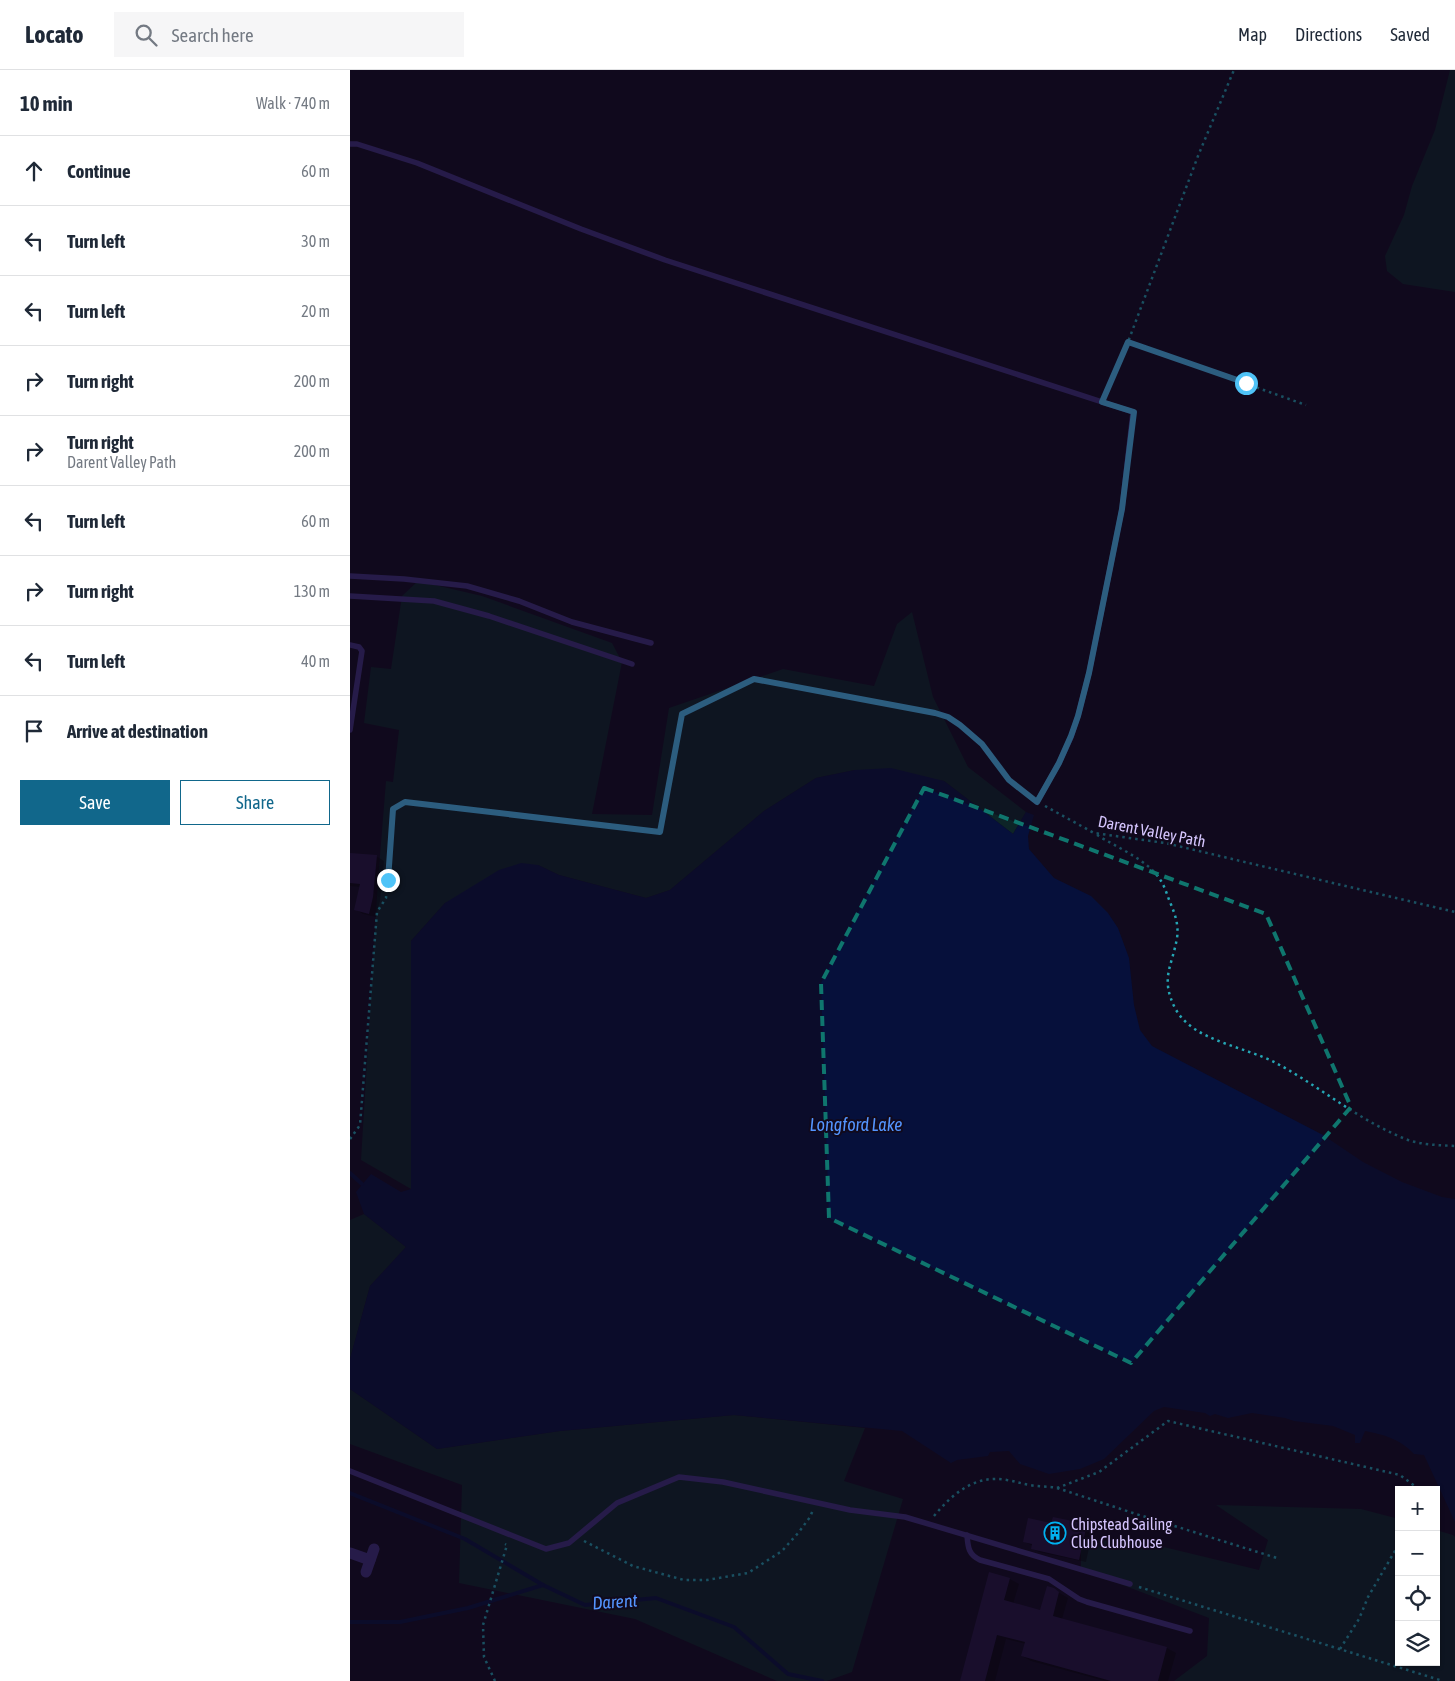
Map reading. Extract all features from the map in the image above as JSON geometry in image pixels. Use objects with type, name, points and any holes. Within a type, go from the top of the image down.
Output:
[{"type":"street","points":[[350,1553],[372,1555],[366,1572]]},
{"type":"lane","points":[[350,144],[357,144],[417,163],[581,229],[665,260],[1134,412],[1122,509],[1089,673],[1078,716],[1059,763],[1037,802]]},
{"type":"lane","points":[[350,576],[404,579],[467,586],[519,601],[572,622],[651,643]]},
{"type":"lane","points":[[350,596],[434,601],[498,619],[632,664]]},
{"type":"lane","points":[[350,645],[359,647],[362,651],[350,730]]},
{"type":"lane","points":[[350,1471],[546,1549],[569,1542],[617,1503],[679,1477],[722,1482],[850,1510],[905,1517],[1130,1584]]},
{"type":"lane","points":[[967,1535],[969,1551],[972,1556],[980,1560],[1049,1579],[1079,1599],[1087,1602],[1190,1631]]},
{"type":"path","points":[[1102,402],[1128,342],[1198,156],[1234,70]]},
{"type":"path","points":[[1128,342],[1306,405]]},
{"type":"path","name":"Darent Valley Path","points":[[350,1138],[360,1125],[377,912],[386,898],[393,809],[405,802],[660,832],[682,714],[754,679],[948,717],[982,744],[1009,780],[1037,802],[1094,834],[1165,843],[1455,912]]},
{"type":"path","points":[[1094,834],[1150,867],[1161,880],[1177,920],[1177,937],[1167,973],[1168,992],[1176,1010],[1190,1026],[1209,1038],[1235,1046],[1275,1063],[1388,1131],[1405,1139],[1429,1145],[1455,1146]]},
{"type":"path","points":[[1057,1488],[1099,1472],[1168,1420],[1400,1475],[1415,1486]]},
{"type":"path","points":[[928,1523],[964,1487],[976,1481],[991,1478],[1006,1479],[1032,1486],[1045,1485],[1057,1488],[1133,1514],[1280,1559]]},
{"type":"path","points":[[576,1537],[633,1566],[684,1580],[707,1580],[748,1573],[782,1551],[810,1517],[816,1502]]},
{"type":"path","points":[[1340,1649],[1395,1551]]},
{"type":"path","points":[[495,1681],[484,1657],[483,1625],[503,1557]]},
{"type":"path","points":[[1130,1584],[1443,1681]]},
{"type":"highlighted area","points":[[924,788],[1266,914],[1351,1107],[1131,1363],[829,1218],[821,983]]},
{"type":"green space","points":[[1450,70],[1455,70],[1455,292],[1403,284],[1387,271],[1385,256],[1404,215],[1412,186],[1435,130]]},
{"type":"green space","points":[[418,581],[482,596],[612,643],[622,662],[592,814],[652,815],[669,708],[783,669],[874,686],[897,624],[912,612],[933,697],[968,767],[1026,812],[1013,834],[944,781],[855,770],[816,778],[764,811],[670,890],[646,898],[559,875],[538,865],[445,903],[411,941],[411,1189],[361,1160],[386,781],[393,782],[399,730],[364,723],[371,667],[391,669],[402,596]]},
{"type":"green space","points":[[364,1214],[406,1247],[370,1286],[350,1359],[350,1220]]},
{"type":"green space","points":[[350,1389],[437,1449],[560,1431],[734,1415],[865,1428],[844,1481],[903,1499],[852,1672],[827,1681],[777,1681],[635,1619],[459,1583],[462,1485],[350,1444]]},
{"type":"green space","points":[[1216,1505],[1361,1509],[1395,1518],[1395,1666],[1440,1666],[1440,1531],[1453,1535],[1455,1537],[1455,1681],[1174,1681],[1207,1656],[1209,1618],[1081,1569],[1081,1540],[1143,1542],[1259,1570],[1268,1540]]},
{"type":"water","name":"Longford Lake","points":[[891,768],[944,781],[1013,834],[1026,812],[1034,815],[1028,836],[1029,849],[1054,878],[1091,896],[1108,913],[1118,928],[1129,958],[1134,1005],[1140,1030],[1152,1046],[1323,1135],[1363,1162],[1402,1182],[1442,1197],[1455,1199],[1455,1522],[1440,1486],[1424,1455],[1414,1454],[1398,1441],[1365,1431],[1360,1443],[1355,1443],[1355,1435],[1333,1426],[1252,1413],[1228,1418],[1215,1414],[1210,1416],[1205,1413],[1164,1407],[1154,1411],[1104,1459],[1080,1469],[1049,1474],[1020,1464],[1009,1451],[990,1452],[988,1456],[957,1460],[951,1463],[902,1431],[734,1415],[560,1431],[437,1449],[350,1389],[350,1359],[370,1286],[406,1247],[364,1214],[356,1192],[371,1174],[401,1192],[411,1189],[411,941],[445,903],[499,870],[521,863],[538,865],[559,875],[646,898],[670,890],[764,811],[816,778],[855,770]]},
{"type":"building","points":[[350,853],[377,855],[373,897],[369,914],[354,910],[360,884],[350,883]]},
{"type":"building","name":"Chipstead Sailing Club Clubhouse","points":[[1053,1517],[1087,1524],[1079,1560],[1031,1549],[1032,1544],[1023,1542],[1028,1518],[1051,1523]]},
{"type":"building","points":[[989,1572],[1010,1578],[1004,1600],[1040,1610],[1047,1586],[1054,1588],[1059,1592],[1053,1616],[1167,1647],[1158,1681],[1111,1681],[1021,1656],[1025,1642],[997,1635],[985,1681],[960,1681]]},
{"type":"waterway","points":[[350,1173],[362,1184]]},
{"type":"waterway","name":"Darent","points":[[350,1493],[465,1539],[543,1585],[585,1605],[656,1598],[734,1627],[788,1674],[822,1681]]},
{"type":"waterway","points":[[350,1622],[400,1622],[468,1608],[543,1585]]},
{"type":"place","name":"Chipstead Sailing Club Clubhouse","points":[[1055,1533]]},
{"type":"route","points":[[388,880],[393,809],[405,802],[660,832],[682,714],[754,679],[948,717],[982,744],[1009,780],[1037,802],[1059,763],[1078,716],[1089,673],[1122,509],[1134,412],[1102,402],[1128,342],[1246,383]]}]
